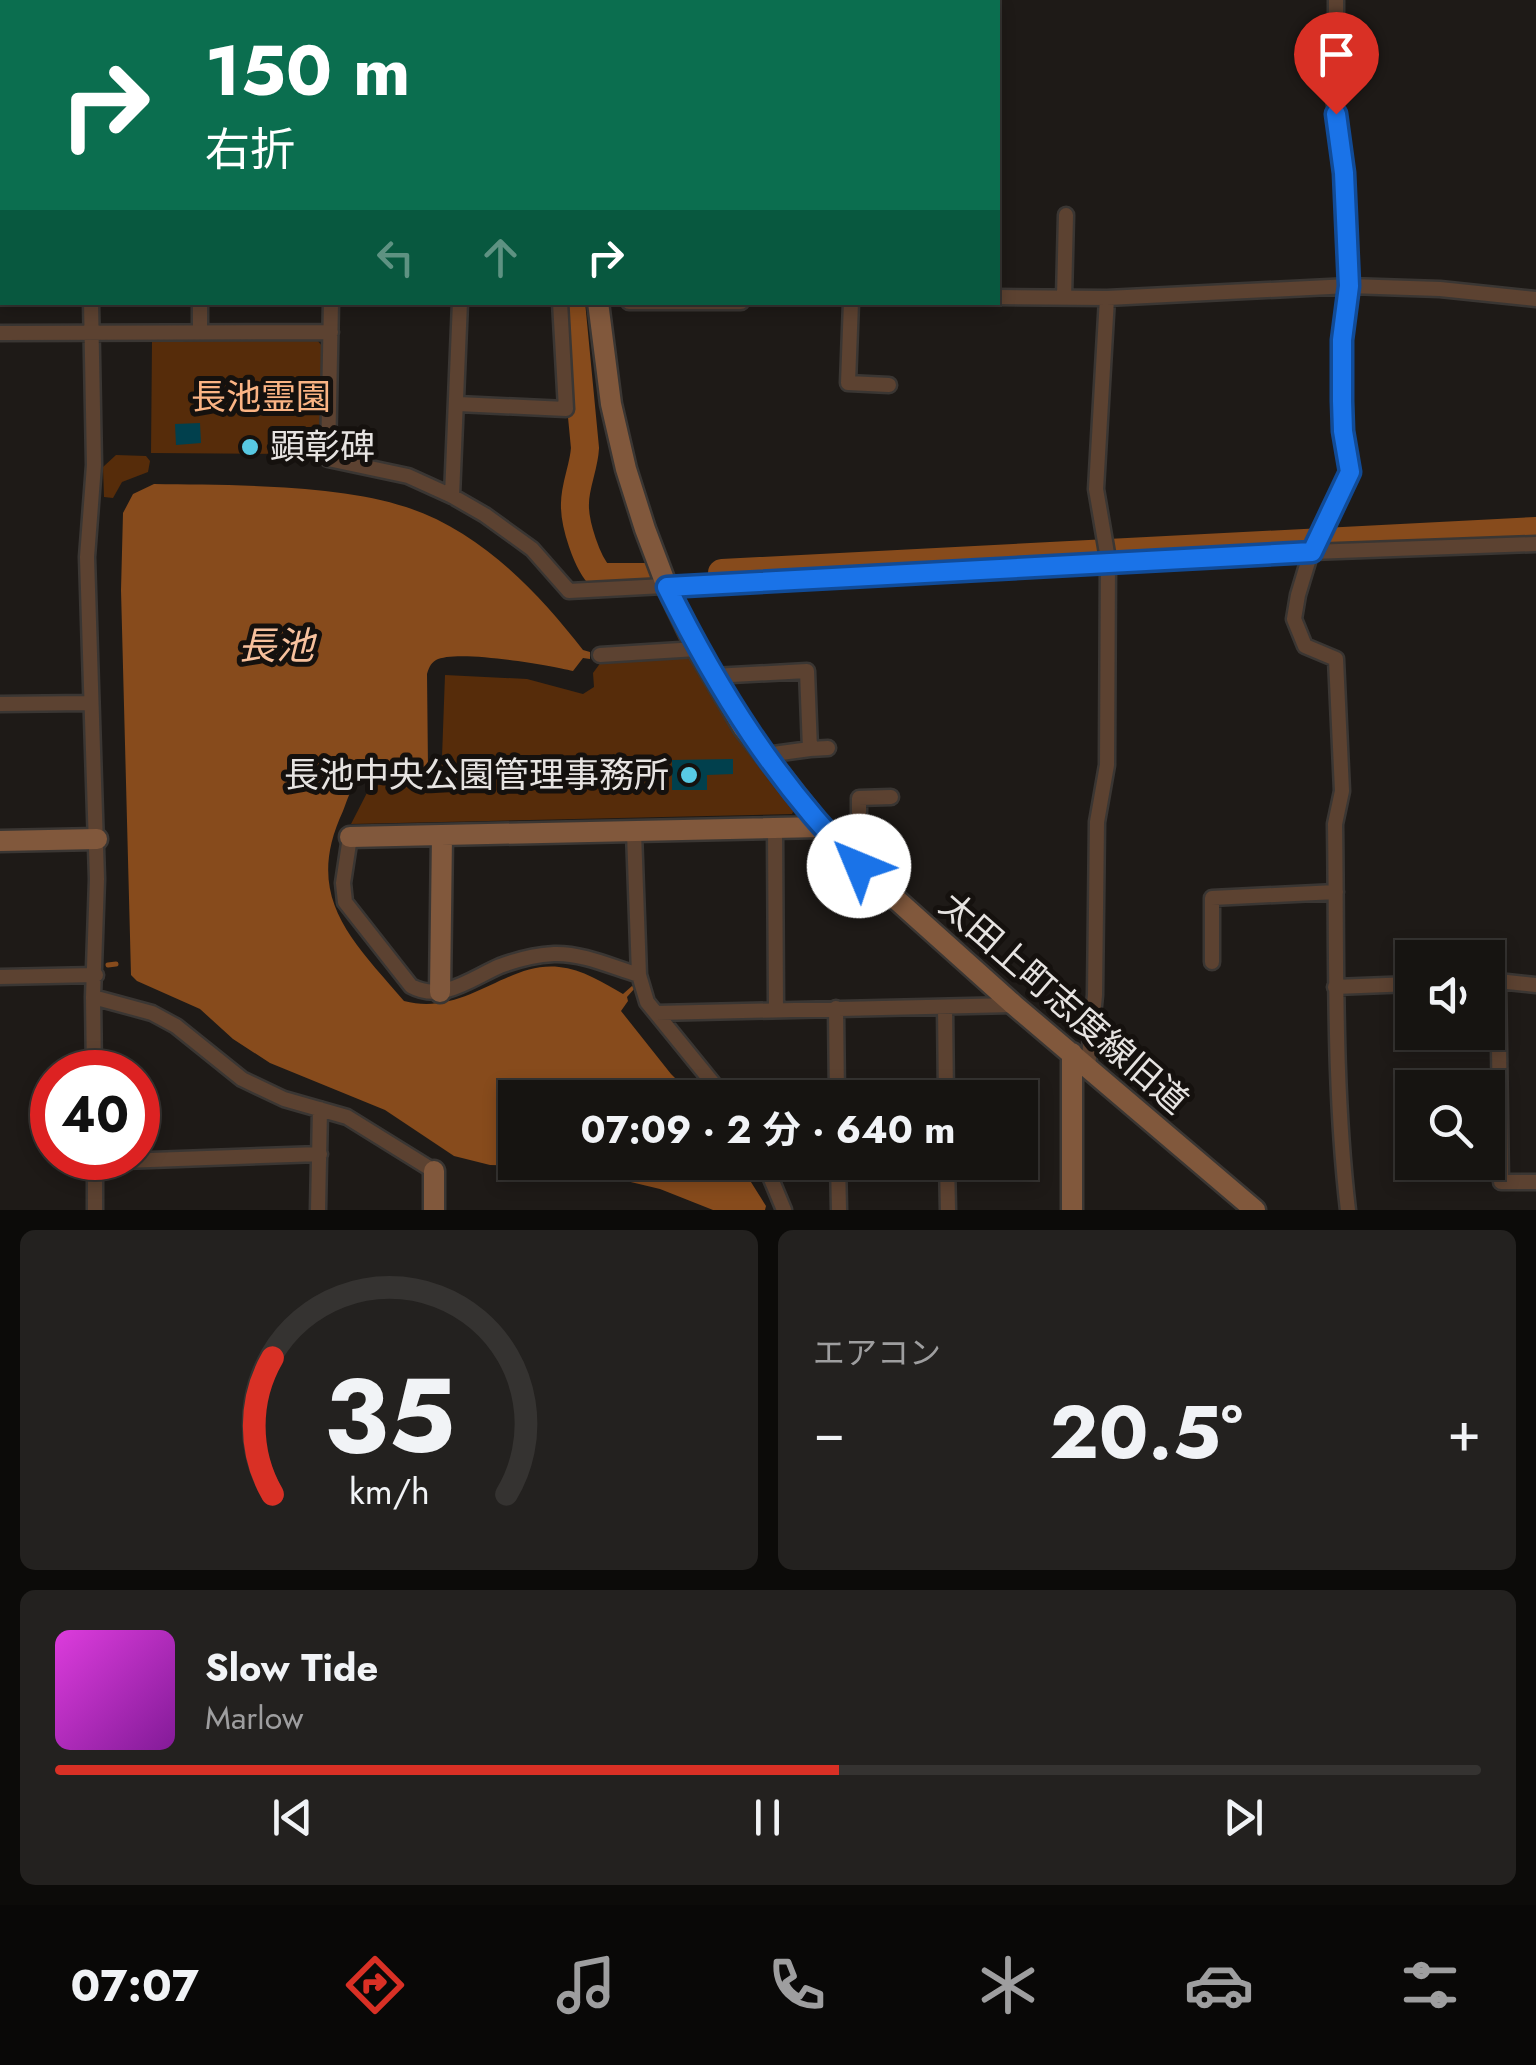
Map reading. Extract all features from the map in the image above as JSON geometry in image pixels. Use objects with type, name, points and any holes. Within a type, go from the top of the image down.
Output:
[{"type":"street","points":[[1336,0],[1336,50],[1328,54],[1344,173],[1349,286],[1342,340],[1342,413],[1350,472],[1312,552],[1294,619],[1304,646],[1336,659],[1342,791],[1335,824],[1336,987],[1340,1152],[1348,1210]]},
{"type":"street","points":[[1064,298],[1066,214]]},
{"type":"street","points":[[1000,297],[1107,298],[1349,286],[1536,299]]},
{"type":"street","points":[[1088,1067],[1094,996],[1097,822],[1107,765],[1107,557],[1096,488],[1107,298]]},
{"type":"street","points":[[91,305],[94,465],[87,557],[97,839],[93,1050]]},
{"type":"street","points":[[200,305],[200,331]]},
{"type":"street","points":[[331,305],[328,459],[408,476],[452,496],[532,549],[569,591],[1107,557],[1536,544]]},
{"type":"street","points":[[452,496],[460,305]]},
{"type":"street","points":[[458,404],[566,408],[560,305]]},
{"type":"street","name":"太田上町志度線旧道","points":[[598,305],[610,404],[626,469],[667,587],[697,649],[744,727],[821,828],[859,866],[1014,1005],[1254,1210]]},
{"type":"street","points":[[851,305],[848,383],[889,385]]},
{"type":"street","points":[[0,333],[331,332]]},
{"type":"street","points":[[600,655],[697,649]]},
{"type":"street","points":[[713,676],[806,664],[810,749]]},
{"type":"street","points":[[0,704],[90,704]]},
{"type":"street","points":[[766,755],[828,748]]},
{"type":"street","points":[[859,866],[859,798],[891,797]]},
{"type":"street","points":[[776,828],[776,1009]]},
{"type":"street","points":[[639,976],[597,962],[554,954],[503,965],[440,992],[421,991],[411,986],[345,902],[343,883],[350,837],[821,828]]},
{"type":"street","points":[[634,832],[639,976],[647,1002],[710,1080]]},
{"type":"street","points":[[440,992],[442,835]]},
{"type":"street","points":[[0,841],[97,839]]},
{"type":"street","points":[[1212,962],[1212,898],[1336,892]]},
{"type":"street","points":[[0,977],[96,975]]},
{"type":"street","points":[[1536,985],[1498,981],[1501,1182],[1536,1182]]},
{"type":"street","points":[[1336,987],[1395,985]]},
{"type":"street","points":[[92,998],[152,1013],[176,1026],[242,1080],[284,1099],[347,1117],[374,1131],[434,1171],[434,1210]]},
{"type":"street","points":[[656,1013],[1014,1005]]},
{"type":"street","points":[[945,1007],[946,1080]]},
{"type":"street","points":[[836,1008],[837,1080]]},
{"type":"street","points":[[1072,1053],[1072,1210]]},
{"type":"street","points":[[318,1210],[320,1109]]},
{"type":"street","points":[[160,1158],[320,1154]]},
{"type":"street","points":[[95,1180],[95,1210]]},
{"type":"street","points":[[772,1180],[784,1210]]},
{"type":"street","points":[[838,1180],[839,1210]]},
{"type":"street","points":[[947,1180],[948,1210]]},
{"type":"green space","name":"長池霊園","points":[[316,339],[323,347],[318,460],[307,458],[307,454],[151,453],[152,342]]},
{"type":"green space","points":[[116,455],[146,456],[150,461],[148,472],[122,482],[113,498],[104,497],[103,467]]},
{"type":"green space","points":[[688,654],[741,742],[794,810],[792,814],[351,824],[371,785],[441,785],[445,675],[527,679],[583,694],[594,687],[593,673],[604,658]]},
{"type":"water","name":"長池","points":[[154,484],[248,486],[348,494],[406,507],[458,531],[505,565],[583,650],[590,652],[590,659],[583,658],[573,671],[482,657],[436,660],[427,674],[428,768],[380,769],[358,780],[332,841],[328,868],[331,893],[351,936],[404,1001],[447,1002],[540,967],[576,971],[623,994],[632,986],[635,988],[621,1011],[677,1080],[498,1080],[498,1165],[490,1165],[454,1156],[385,1110],[270,1063],[233,1039],[200,1009],[131,975],[121,590],[123,513],[133,494]]},
{"type":"water","name":"長池","points":[[622,1180],[750,1180],[766,1206],[765,1210],[713,1210],[660,1189]]},
{"type":"building","points":[[200,423],[201,443],[176,445],[175,424]]},
{"type":"building","name":"長池中央公園管理事務所","points":[[733,759],[733,774],[707,775],[707,790],[672,790],[672,760]]},
{"type":"waterway","points":[[571,305],[585,448],[575,496],[579,532],[601,577],[650,577]]},
{"type":"waterway","points":[[722,573],[1536,531]]},
{"type":"waterway","points":[[108,965],[116,964]]},
{"type":"place","name":"顕彰碑","points":[[250,447]]},
{"type":"place","name":"長池中央公園管理事務所","points":[[689,775]]},
{"type":"route","points":[[859,866],[821,828],[744,727],[697,649],[667,587],[1312,552],[1350,472],[1342,401],[1342,340],[1349,286],[1344,173],[1336,114]]}]
